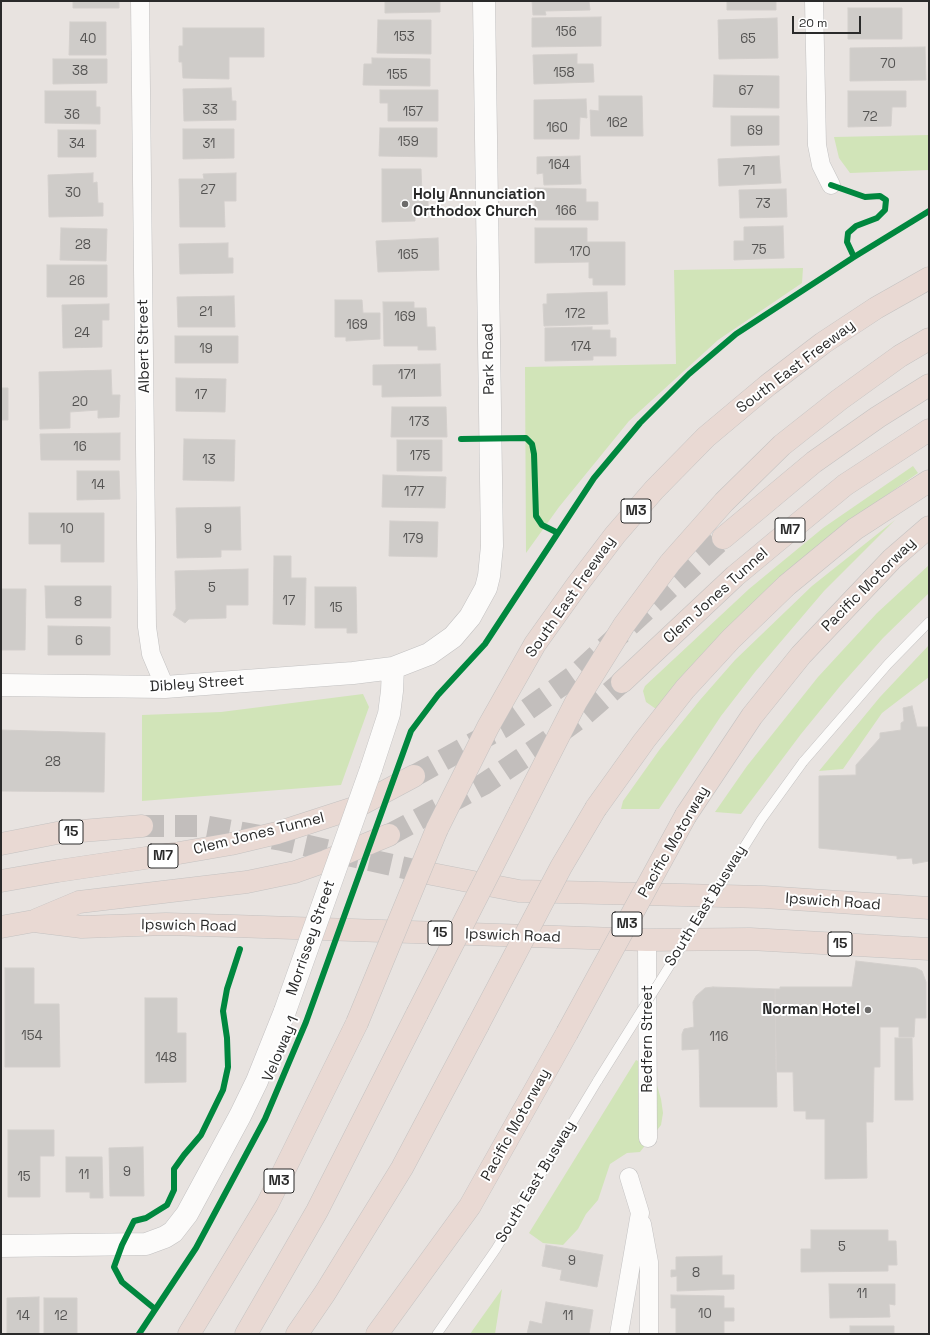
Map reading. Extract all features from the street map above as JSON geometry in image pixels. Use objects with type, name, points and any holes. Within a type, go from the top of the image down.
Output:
[{"type":"highway","name":"South East Freeway","points":[[189,1334],[267,1205],[357,1023],[437,829],[488,727],[535,644],[615,535],[654,490],[706,437],[768,385],[823,343],[876,308],[929,278]]},
{"type":"highway","points":[[246,1334],[317,1211],[576,702],[624,625],[670,563],[724,502],[782,445],[839,400],[900,356],[929,339]]},
{"type":"highway","name":"M7","points":[[723,538],[814,462],[878,417],[929,385]]},
{"type":"highway","name":"Clem Jones Tunnel","points":[[622,682],[735,576],[793,527],[845,485],[929,430]]},
{"type":"highway","points":[[297,1334],[325,1293],[402,1168],[561,867],[596,808],[644,741],[685,689],[731,639],[787,585],[855,529],[929,481]]},
{"type":"highway","name":"Pacific Motorway","points":[[377,1334],[470,1206],[567,1033],[686,815],[752,716],[801,655],[892,559],[929,527]]},
{"type":"highway","name":"Clem Jones Tunnel","points":[[1,882],[66,870],[231,844],[277,832],[354,808],[414,776]]},
{"type":"highway","name":"15","points":[[1,844],[57,833],[142,826]]},
{"type":"highway","points":[[34,921],[79,902],[240,883],[295,872],[326,861],[389,834]]},
{"type":"highway","name":"Ipswich Road","points":[[427,873],[519,891],[764,897],[929,908]]},
{"type":"highway","name":"Ipswich Road","points":[[1,927],[34,921],[82,927],[119,925],[181,925],[647,940],[750,939],[929,949]]},
{"type":"street","name":"Albert Street","points":[[140,1],[147,632],[151,654],[165,687]]},
{"type":"street","name":"Park Road","points":[[393,668],[429,654],[453,636],[470,617],[481,598],[490,576],[492,546],[484,1]]},
{"type":"street","points":[[814,1],[817,145],[821,165],[831,185]]},
{"type":"street","name":"Dibley Street","points":[[1,685],[165,687],[352,673],[393,668]]},
{"type":"street","name":"Morrissey Street","points":[[1,1246],[146,1244],[165,1237],[173,1232],[187,1214],[240,1116],[260,1074],[285,1011],[389,714],[393,668]]},
{"type":"street","name":"Redfern Street","points":[[647,940],[648,1138]]},
{"type":"street","points":[[629,1177],[640,1213],[649,1262],[649,1334]]},
{"type":"street","points":[[619,1334],[640,1213]]},
{"type":"lane","name":"South East Busway","points":[[437,1334],[496,1249],[598,1080],[761,820],[803,762],[888,664],[929,622]]},
{"type":"green space","points":[[929,135],[929,170],[850,173],[839,158],[834,137]]},
{"type":"green space","points":[[803,268],[802,283],[718,340],[629,421],[559,507],[526,553],[525,367],[676,364],[674,270]]},
{"type":"green space","points":[[913,466],[918,473],[864,511],[656,709],[646,702],[643,691],[645,686],[749,589],[823,528]]},
{"type":"green space","points":[[895,520],[824,591],[755,672],[721,716],[659,809],[621,809],[623,801],[660,749],[735,660],[812,586]]},
{"type":"green space","points":[[929,565],[929,593],[883,638],[841,685],[801,734],[741,814],[715,812],[747,766],[818,677],[877,613]]},
{"type":"green space","points":[[929,645],[929,677],[882,713],[843,769],[819,771],[880,697]]},
{"type":"green space","points":[[363,694],[369,707],[341,785],[142,801],[142,715],[221,712]]},
{"type":"green space","points":[[636,1060],[652,1068],[661,1099],[663,1113],[661,1125],[640,1152],[627,1153],[610,1164],[598,1200],[586,1214],[578,1229],[563,1245],[543,1243],[529,1233]]},
{"type":"green space","points":[[502,1289],[495,1334],[470,1334],[482,1317]]},
{"type":"building","points":[[73,1],[119,1],[119,8],[73,8]]},
{"type":"building","points":[[385,1],[440,1],[440,12],[385,13]]},
{"type":"building","points":[[532,1],[589,1],[590,10],[545,11],[546,15],[533,15]]},
{"type":"building","points":[[727,1],[776,1],[776,10],[727,10]]},
{"type":"building","points":[[848,8],[902,8],[902,39],[848,39]]},
{"type":"building","points":[[601,17],[601,46],[532,47],[532,18]]},
{"type":"building","points":[[777,18],[778,58],[719,59],[718,20]]},
{"type":"building","points":[[378,20],[431,20],[431,54],[377,53]]},
{"type":"building","points":[[70,22],[106,22],[106,55],[69,55]]},
{"type":"building","points":[[183,28],[264,28],[264,57],[229,57],[229,79],[183,78],[182,62],[179,62],[179,46],[183,46]]},
{"type":"building","points":[[925,47],[926,80],[850,81],[850,48]]},
{"type":"building","points":[[577,54],[577,64],[593,64],[594,82],[534,84],[533,55]]},
{"type":"building","points":[[372,58],[430,59],[430,86],[363,85],[364,64],[372,64]]},
{"type":"building","points":[[53,59],[107,59],[107,83],[53,84]]},
{"type":"building","points":[[714,75],[779,76],[779,108],[713,107]]},
{"type":"building","points":[[231,88],[232,101],[236,101],[236,120],[184,121],[183,89]]},
{"type":"building","points":[[380,90],[438,90],[438,121],[388,121],[388,103],[380,103]]},
{"type":"building","points":[[45,91],[96,91],[96,107],[100,107],[100,124],[45,123]]},
{"type":"building","points":[[848,91],[906,91],[906,107],[892,107],[891,126],[848,127]]},
{"type":"building","points":[[599,96],[642,96],[643,136],[591,136],[590,110],[599,111]]},
{"type":"building","points":[[586,99],[587,118],[580,117],[579,139],[534,139],[534,100]]},
{"type":"building","points":[[731,116],[779,116],[779,145],[731,146]]},
{"type":"building","points":[[380,128],[437,128],[437,157],[379,156]]},
{"type":"building","points":[[183,129],[234,129],[234,158],[183,159]]},
{"type":"building","points":[[58,130],[96,130],[96,157],[58,157]]},
{"type":"building","points":[[580,156],[581,184],[544,185],[543,173],[537,174],[537,157]]},
{"type":"building","points":[[779,156],[781,183],[719,186],[718,159]]},
{"type":"building","name":"Holy Annunciation Orthodox Church","points":[[382,169],[421,169],[422,194],[428,194],[428,215],[415,214],[415,221],[382,222]]},
{"type":"building","points":[[93,173],[93,183],[97,182],[98,203],[103,203],[103,216],[49,217],[48,175]]},
{"type":"building","points":[[236,173],[236,201],[224,201],[225,227],[180,227],[179,179],[204,179],[203,174]]},
{"type":"building","points":[[535,188],[586,189],[586,202],[598,202],[598,220],[535,220]]},
{"type":"building","points":[[786,189],[787,217],[740,218],[739,190]]},
{"type":"building","points":[[783,226],[784,258],[734,260],[734,241],[744,241],[744,227]]},
{"type":"building","points":[[61,228],[107,229],[106,261],[60,260]]},
{"type":"building","points":[[535,228],[587,228],[587,242],[625,242],[625,285],[593,285],[593,278],[589,278],[589,262],[535,263]]},
{"type":"building","points":[[438,238],[439,270],[378,272],[376,241]]},
{"type":"building","points":[[228,243],[228,258],[233,258],[233,273],[180,274],[179,244]]},
{"type":"building","points":[[47,265],[107,265],[107,297],[47,297]]},
{"type":"building","points":[[607,292],[608,324],[544,326],[543,304],[547,304],[547,294]]},
{"type":"building","points":[[234,296],[235,327],[178,327],[177,297]]},
{"type":"building","points":[[335,300],[362,300],[363,313],[380,313],[380,339],[346,341],[346,337],[335,337]]},
{"type":"building","points":[[383,302],[414,302],[414,308],[426,308],[427,327],[435,327],[436,350],[418,350],[418,346],[384,346]]},
{"type":"building","points":[[109,304],[109,320],[102,320],[102,347],[63,348],[62,305]]},
{"type":"building","points":[[592,327],[592,330],[610,330],[610,338],[616,338],[616,356],[593,356],[593,360],[545,361],[545,328]]},
{"type":"building","points":[[175,336],[238,336],[238,363],[175,363]]},
{"type":"building","points":[[440,364],[441,396],[382,397],[382,385],[373,385],[373,365]]},
{"type":"building","points":[[111,370],[112,395],[120,395],[119,417],[98,418],[98,410],[70,412],[70,428],[40,429],[39,372]]},
{"type":"building","points":[[176,378],[226,379],[225,412],[176,411]]},
{"type":"building","points":[[1,388],[8,388],[8,420],[1,420]]},
{"type":"building","points":[[392,407],[446,407],[447,437],[391,437]]},
{"type":"building","points":[[120,433],[120,460],[41,460],[40,434]]},
{"type":"building","points":[[184,439],[235,440],[234,481],[183,480]]},
{"type":"building","points":[[397,440],[442,440],[442,471],[397,471]]},
{"type":"building","points":[[77,471],[119,471],[120,499],[77,500]]},
{"type":"building","points":[[383,475],[446,477],[445,508],[382,507]]},
{"type":"building","points":[[240,507],[241,550],[221,550],[221,557],[177,558],[176,508]]},
{"type":"building","points":[[29,513],[104,513],[104,562],[61,562],[61,544],[29,544]]},
{"type":"building","points":[[390,521],[438,522],[437,557],[389,556]]},
{"type":"building","points":[[274,556],[291,556],[291,578],[306,578],[305,625],[273,624]]},
{"type":"building","points":[[248,569],[248,605],[226,605],[226,618],[189,619],[185,623],[173,615],[176,609],[175,571]]},
{"type":"building","points":[[45,586],[111,586],[111,618],[46,618]]},
{"type":"building","points":[[315,587],[356,587],[357,633],[347,633],[347,628],[315,628]]},
{"type":"building","points":[[1,589],[26,589],[25,650],[1,650]]},
{"type":"building","points":[[48,626],[110,627],[110,655],[48,655]]},
{"type":"building","points":[[912,706],[917,727],[929,727],[929,861],[913,864],[912,858],[897,859],[897,856],[819,848],[819,776],[856,775],[856,765],[880,738],[880,733],[901,730],[901,723],[904,721],[903,708]]},
{"type":"building","points":[[1,730],[105,733],[104,792],[1,791]]},
{"type":"building","points":[[856,961],[916,968],[922,971],[926,982],[926,1018],[915,1018],[914,1037],[899,1037],[899,1027],[880,1027],[880,1067],[874,1067],[873,1122],[866,1122],[867,1178],[825,1179],[825,1119],[806,1119],[806,1111],[794,1111],[793,1072],[776,1072],[775,989],[780,989],[780,987],[852,987]]},
{"type":"building","points":[[5,968],[34,968],[34,1004],[59,1004],[60,1067],[5,1067]]},
{"type":"building","points":[[705,988],[775,989],[777,1107],[700,1107],[699,1049],[682,1050],[682,1034],[684,1029],[694,1027],[693,1002],[696,996]]},
{"type":"building","points":[[145,998],[177,998],[177,1033],[186,1033],[186,1082],[145,1083]]},
{"type":"building","points":[[895,1038],[912,1038],[913,1100],[895,1100]]},
{"type":"building","points":[[8,1130],[54,1130],[54,1156],[40,1156],[40,1197],[8,1197]]},
{"type":"building","points":[[143,1147],[144,1196],[110,1196],[109,1148]]},
{"type":"building","points":[[66,1157],[102,1157],[103,1198],[90,1198],[90,1192],[66,1192]]},
{"type":"building","points":[[811,1230],[888,1230],[888,1241],[896,1241],[897,1265],[888,1265],[888,1271],[801,1272],[801,1249],[811,1249]]},
{"type":"building","points":[[546,1245],[603,1255],[597,1287],[560,1280],[562,1270],[542,1266]]},
{"type":"building","points":[[722,1256],[722,1275],[734,1275],[734,1289],[677,1291],[677,1276],[671,1277],[671,1270],[676,1270],[676,1257]]},
{"type":"building","points":[[829,1284],[895,1284],[895,1305],[889,1304],[890,1317],[830,1318]]},
{"type":"building","points":[[671,1295],[724,1296],[724,1308],[734,1308],[734,1321],[724,1321],[724,1334],[676,1334],[676,1308],[671,1308]]},
{"type":"building","points":[[39,1297],[39,1334],[7,1334],[7,1298]]},
{"type":"building","points":[[44,1298],[77,1298],[77,1334],[44,1334]]},
{"type":"building","points":[[546,1302],[593,1310],[589,1334],[527,1334],[530,1321],[542,1324]]},
{"type":"building","points":[[850,1326],[894,1326],[894,1334],[850,1334]]},
{"type":"tunnel","points":[[414,776],[503,727],[577,674],[723,538]]},
{"type":"tunnel","points":[[389,835],[484,784],[585,714],[622,682]]},
{"type":"tunnel","points":[[142,826],[204,826],[282,840],[427,873]]},
{"type":"cycle path","points":[[831,185],[865,197],[880,196],[886,200],[885,210],[877,218],[856,226],[848,233],[847,242],[854,257]]},
{"type":"cycle path","name":"Veloway 1","points":[[139,1334],[196,1248],[265,1119],[306,1022],[411,731],[438,695],[485,644],[594,478],[640,423],[689,374],[736,334],[854,257],[929,211]]},
{"type":"cycle path","points":[[461,439],[526,438],[532,444],[534,454],[536,516],[542,525],[558,533]]},
{"type":"cycle path","points":[[155,1309],[122,1282],[114,1267],[122,1245],[134,1221],[146,1218],[167,1205],[174,1190],[174,1169],[201,1135],[223,1090],[228,1067],[227,1038],[223,1011],[227,989],[240,949]]},
{"type":"place","name":"Holy Annunciation Orthodox Church","points":[[405,204]]},
{"type":"place","name":"Norman Hotel","points":[[868,1010]]}]
